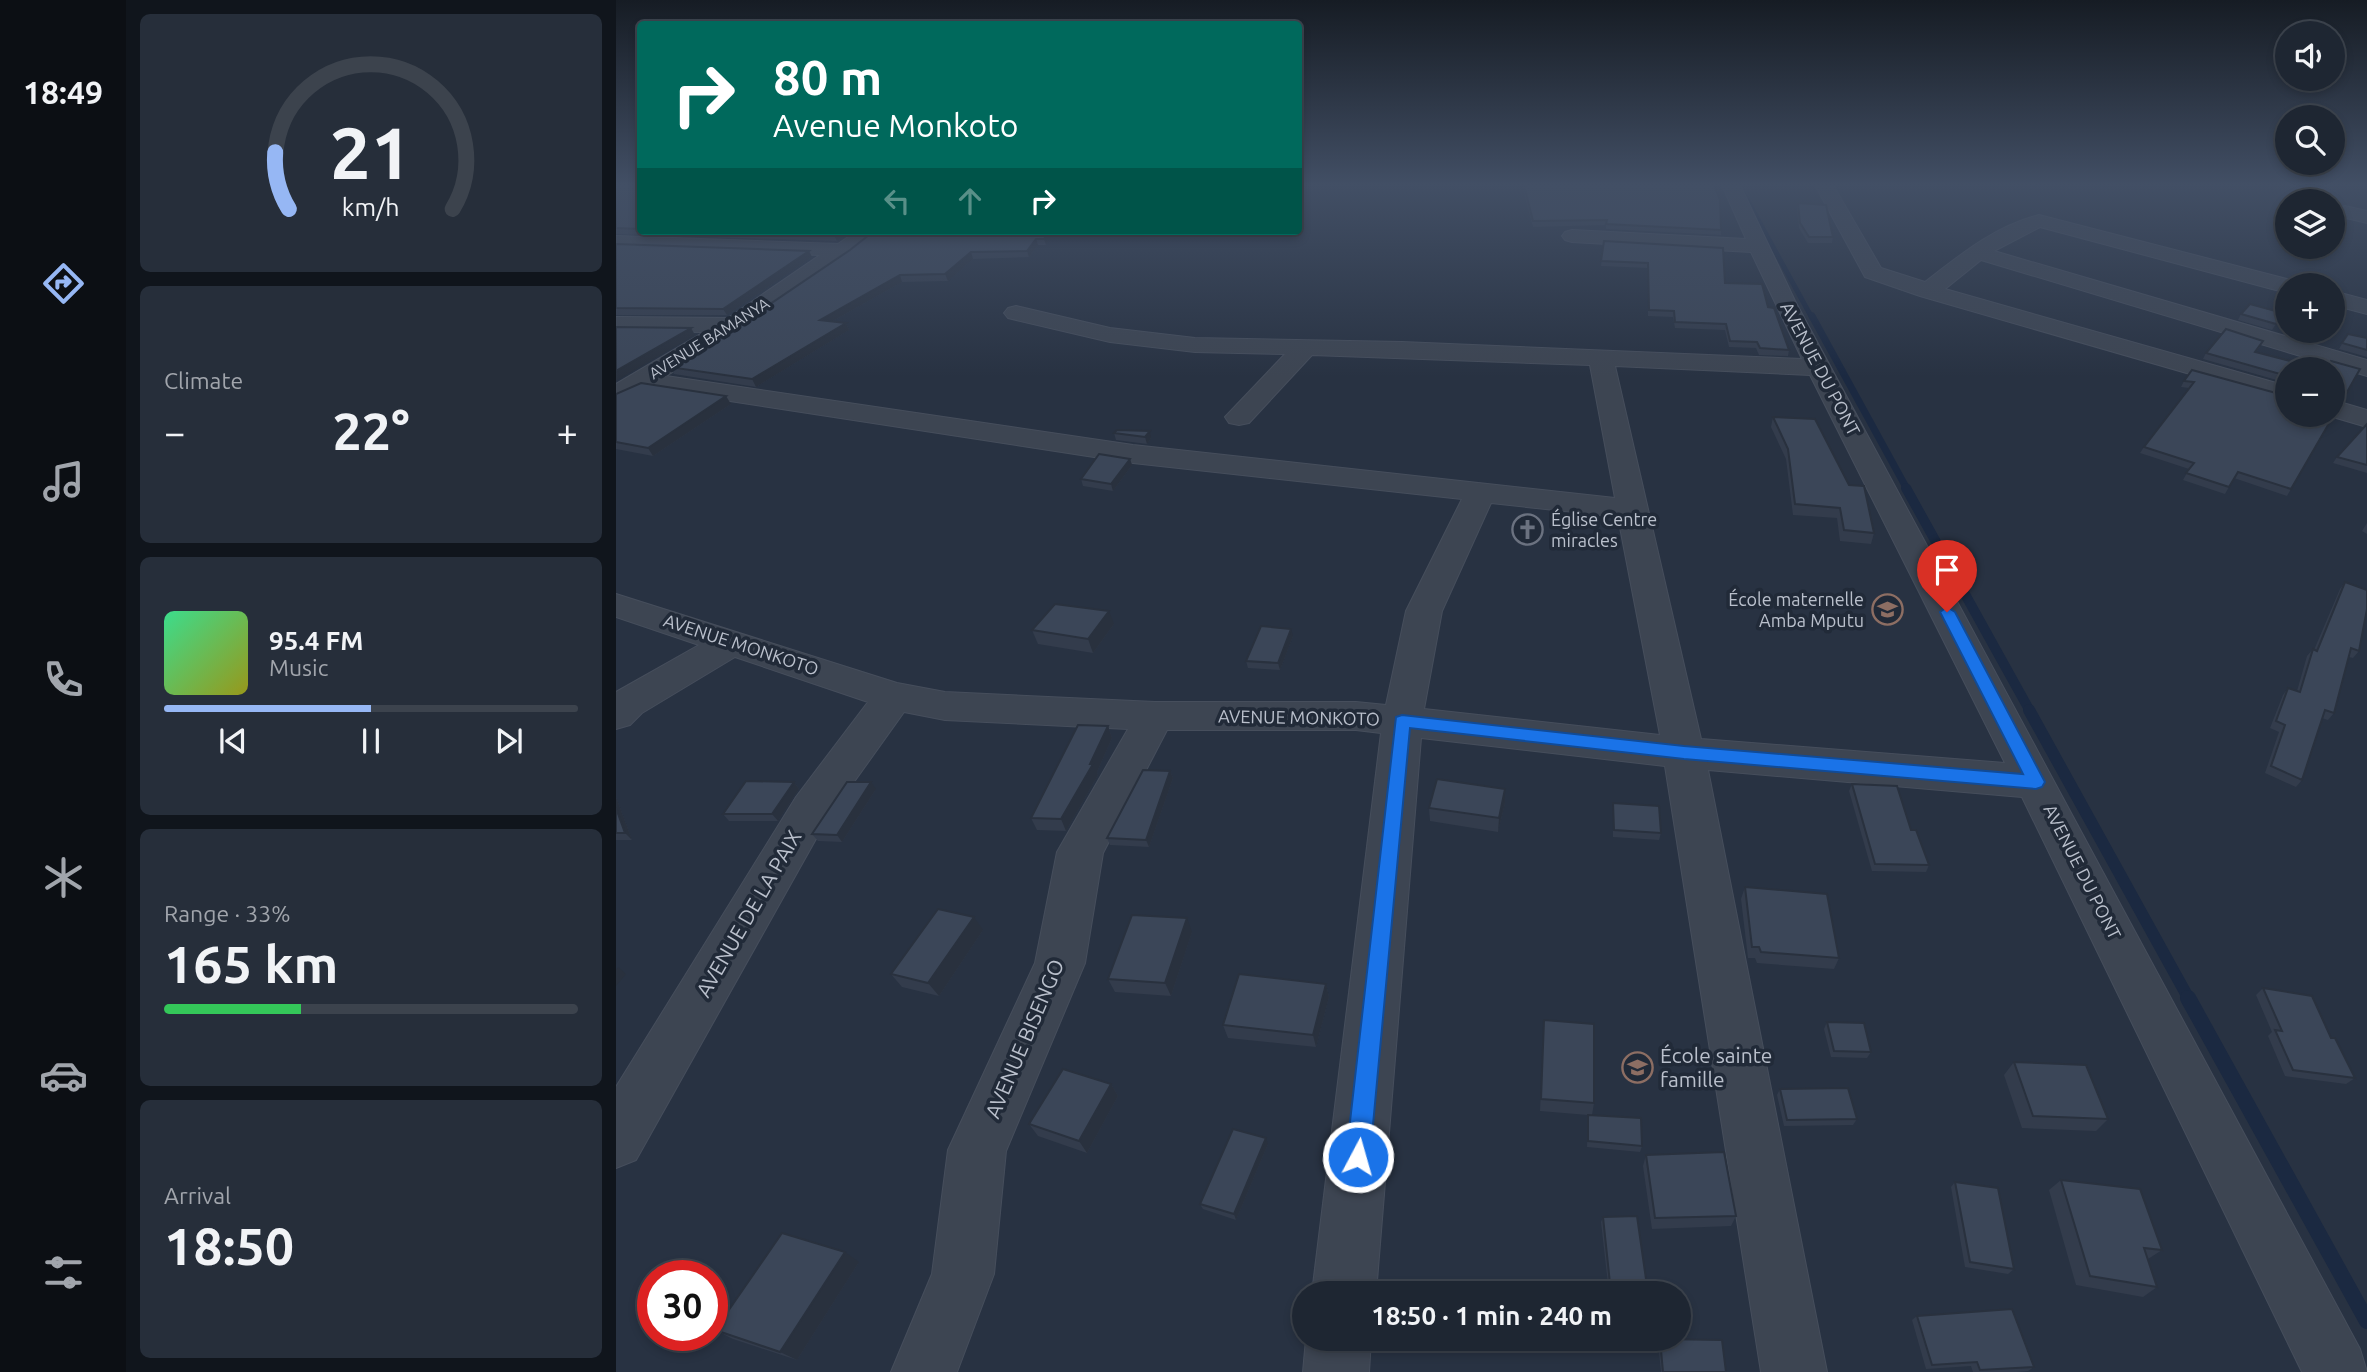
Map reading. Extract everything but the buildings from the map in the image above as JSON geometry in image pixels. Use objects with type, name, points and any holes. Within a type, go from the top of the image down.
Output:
[{"type":"street","points":[[816,249],[844,250]]},
{"type":"street","name":"AVENUE DU PONT","points":[[1760,249],[1784,301],[2036,782],[2337,1372]]},
{"type":"street","points":[[1860,249],[1873,272],[1928,291],[2275,391]]},
{"type":"street","points":[[1928,291],[1985,249]]},
{"type":"street","points":[[2146,249],[2275,283]]},
{"type":"street","name":"AVENUE BAMANYA","points":[[628,388],[733,324],[844,250]]},
{"type":"street","points":[[1978,253],[2367,368]]},
{"type":"street","points":[[2345,301],[2367,307]]},
{"type":"street","points":[[1016,313],[1110,335],[1195,345],[1821,368]]},
{"type":"street","points":[[616,324],[733,324]]},
{"type":"street","points":[[1239,417],[1306,347]]},
{"type":"street","points":[[1601,359],[1684,752],[1794,1372]]},
{"type":"street","points":[[628,388],[1133,454],[1632,509]]},
{"type":"street","points":[[2345,412],[2367,419]]},
{"type":"street","points":[[1345,1281],[1402,721],[1424,611],[1481,492]]},
{"type":"street","name":"AVENUE MONKOTO","points":[[616,605],[894,696],[945,706],[1155,716],[1356,716],[1684,752],[2036,782]]},
{"type":"street","points":[[616,715],[628,703],[733,642]]},
{"type":"street","name":"AVENUE DE LA PAIX","points":[[616,1140],[811,808],[894,696]]},
{"type":"street","name":"AVENUE BISENGO","points":[[924,1372],[963,1273],[977,1150],[1060,963],[1080,852],[1155,716]]},
{"type":"street","points":[[1336,1372],[1338,1351]]},
{"type":"waterway","points":[[1774,249],[1812,318]]},
{"type":"waterway","points":[[1812,316],[1907,489]]},
{"type":"waterway","points":[[1906,488],[2030,711]]},
{"type":"waterway","points":[[2029,710],[2189,999]]},
{"type":"waterway","points":[[2188,998],[2367,1321]]},
{"type":"place","name":"Église Centre miracles","points":[[1528,530]]},
{"type":"place","name":"École maternelle Amba Mputu","points":[[1887,610]]},
{"type":"place","name":"École sainte famille","points":[[1637,1068]]},
{"type":"route","points":[[1358,1157],[1402,721],[1684,752],[2036,782],[1947,612]]}]
